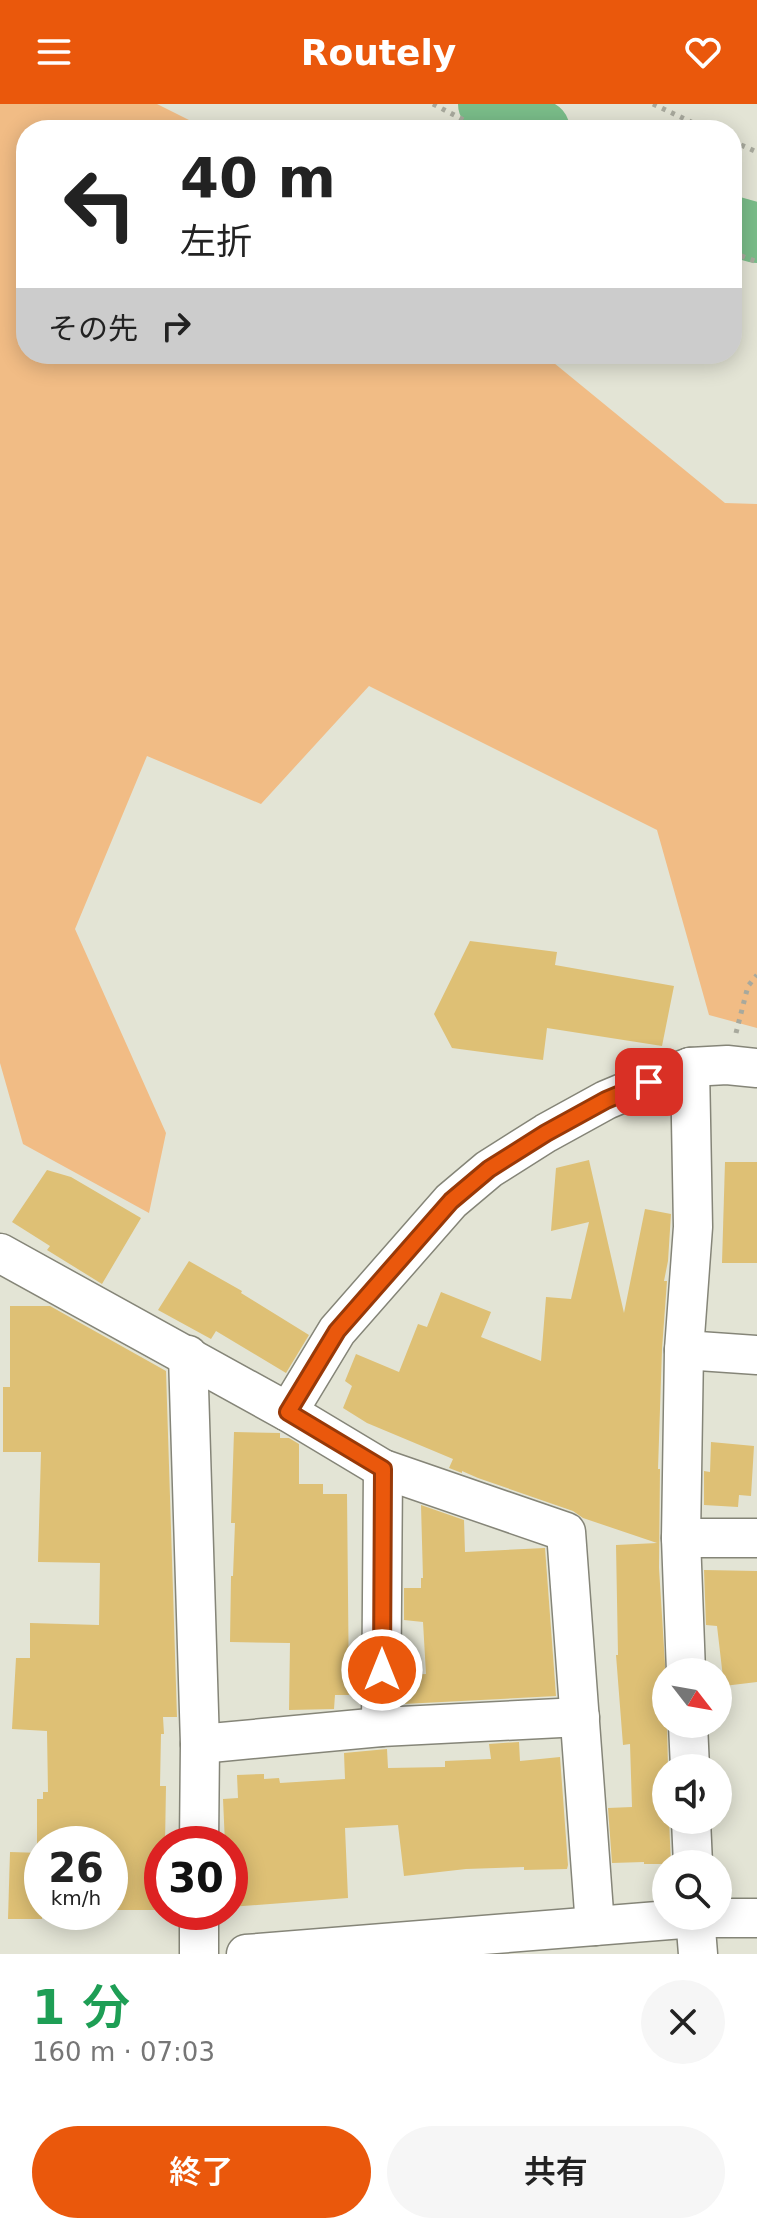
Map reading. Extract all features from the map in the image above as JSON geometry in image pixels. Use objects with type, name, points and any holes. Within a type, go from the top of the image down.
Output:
[{"type":"street","points":[[685,1658],[681,1538],[684,1350],[693,1227],[690,1067]]},
{"type":"street","points":[[288,1412],[337,1331],[451,1201],[489,1169],[606,1100],[690,1067],[742,1067]]},
{"type":"street","points":[[0,1253],[188,1355],[383,1469],[566,1532],[595,1926]]},
{"type":"street","points":[[684,1350],[757,1355]]},
{"type":"street","points":[[188,1355],[200,1744],[199,1826]]},
{"type":"street","points":[[381,1727],[383,1469]]},
{"type":"street","points":[[681,1538],[757,1538]]},
{"type":"street","points":[[200,1744],[381,1727],[580,1717]]},
{"type":"street","points":[[732,1923],[757,1918]]},
{"type":"street","points":[[246,1954],[365,1950],[595,1926],[652,1928]]},
{"type":"street","points":[[199,1930],[199,1954]]},
{"type":"path","points":[[433,104],[464,120]]},
{"type":"path","points":[[653,104],[687,120]]},
{"type":"path","points":[[742,1067],[748,986],[757,975]]},
{"type":"shaded area","points":[[0,104],[157,104],[189,120],[16,120],[16,364],[555,364],[725,503],[757,504],[757,1028],[709,1015],[657,830],[369,686],[261,804],[147,756],[75,929],[166,1133],[149,1213],[23,1144],[0,1063]]},
{"type":"building","points":[[470,941],[557,952],[555,965],[674,986],[662,1046],[547,1028],[543,1060],[452,1048],[434,1014]]},
{"type":"building","points":[[589,1160],[624,1313],[645,1209],[671,1214],[664,1281],[667,1281],[658,1469],[659,1568],[665,1658],[652,1658],[652,1738],[667,1738],[668,1754],[652,1754],[652,1834],[670,1834],[670,1850],[652,1850],[652,1864],[612,1863],[608,1808],[632,1807],[630,1744],[623,1745],[616,1655],[616,1545],[657,1543],[449,1468],[453,1459],[367,1423],[343,1408],[352,1386],[345,1381],[356,1354],[399,1372],[418,1324],[427,1327],[441,1292],[491,1312],[481,1337],[541,1361],[546,1297],[571,1299],[589,1222],[551,1231],[556,1168]]},
{"type":"building","points":[[725,1162],[757,1162],[757,1263],[722,1263]]},
{"type":"building","points":[[47,1170],[71,1177],[141,1218],[102,1284],[47,1250],[50,1246],[12,1222]]},
{"type":"building","points":[[189,1261],[309,1335],[286,1373],[216,1331],[211,1339],[158,1310]]},
{"type":"building","points":[[10,1306],[50,1306],[166,1371],[177,1717],[163,1717],[164,1734],[161,1734],[160,1786],[166,1786],[165,1826],[144,1826],[144,1910],[128,1910],[128,1826],[37,1826],[37,1799],[43,1799],[43,1792],[48,1792],[47,1731],[12,1729],[16,1658],[30,1658],[30,1623],[99,1625],[100,1563],[38,1562],[41,1452],[3,1452],[3,1387],[10,1387]]},
{"type":"building","points":[[234,1432],[280,1433],[280,1438],[289,1438],[299,1444],[299,1484],[323,1484],[323,1494],[347,1494],[349,1695],[335,1695],[334,1709],[289,1710],[290,1643],[230,1642],[235,1523],[231,1523]]},
{"type":"building","points":[[711,1442],[754,1446],[751,1496],[739,1495],[738,1507],[704,1505],[704,1471],[710,1472]]},
{"type":"building","points":[[421,1505],[464,1520],[465,1552],[545,1548],[556,1696],[403,1704],[403,1675],[426,1674],[423,1622],[404,1620],[404,1588],[421,1588],[423,1578]]},
{"type":"building","points":[[704,1570],[757,1571],[757,1682],[732,1685],[732,1658],[721,1658],[717,1626],[706,1625]]},
{"type":"building","points":[[519,1742],[520,1761],[560,1757],[567,1869],[466,1869],[404,1876],[398,1825],[345,1828],[348,1898],[248,1906],[248,1826],[224,1826],[223,1799],[238,1798],[237,1775],[264,1774],[264,1779],[279,1778],[280,1783],[345,1779],[344,1753],[387,1749],[388,1768],[445,1767],[445,1761],[491,1759],[489,1744]]},
{"type":"building","points":[[10,1852],[24,1852],[24,1919],[8,1919]]},
{"type":"waterway","points":[[488,104],[520,120]]},
{"type":"waterway","points":[[742,229],[757,233]]},
{"type":"route","points":[[382,1670],[383,1469],[288,1412],[337,1331],[451,1201],[489,1169],[546,1133],[606,1100],[649,1082]]}]
